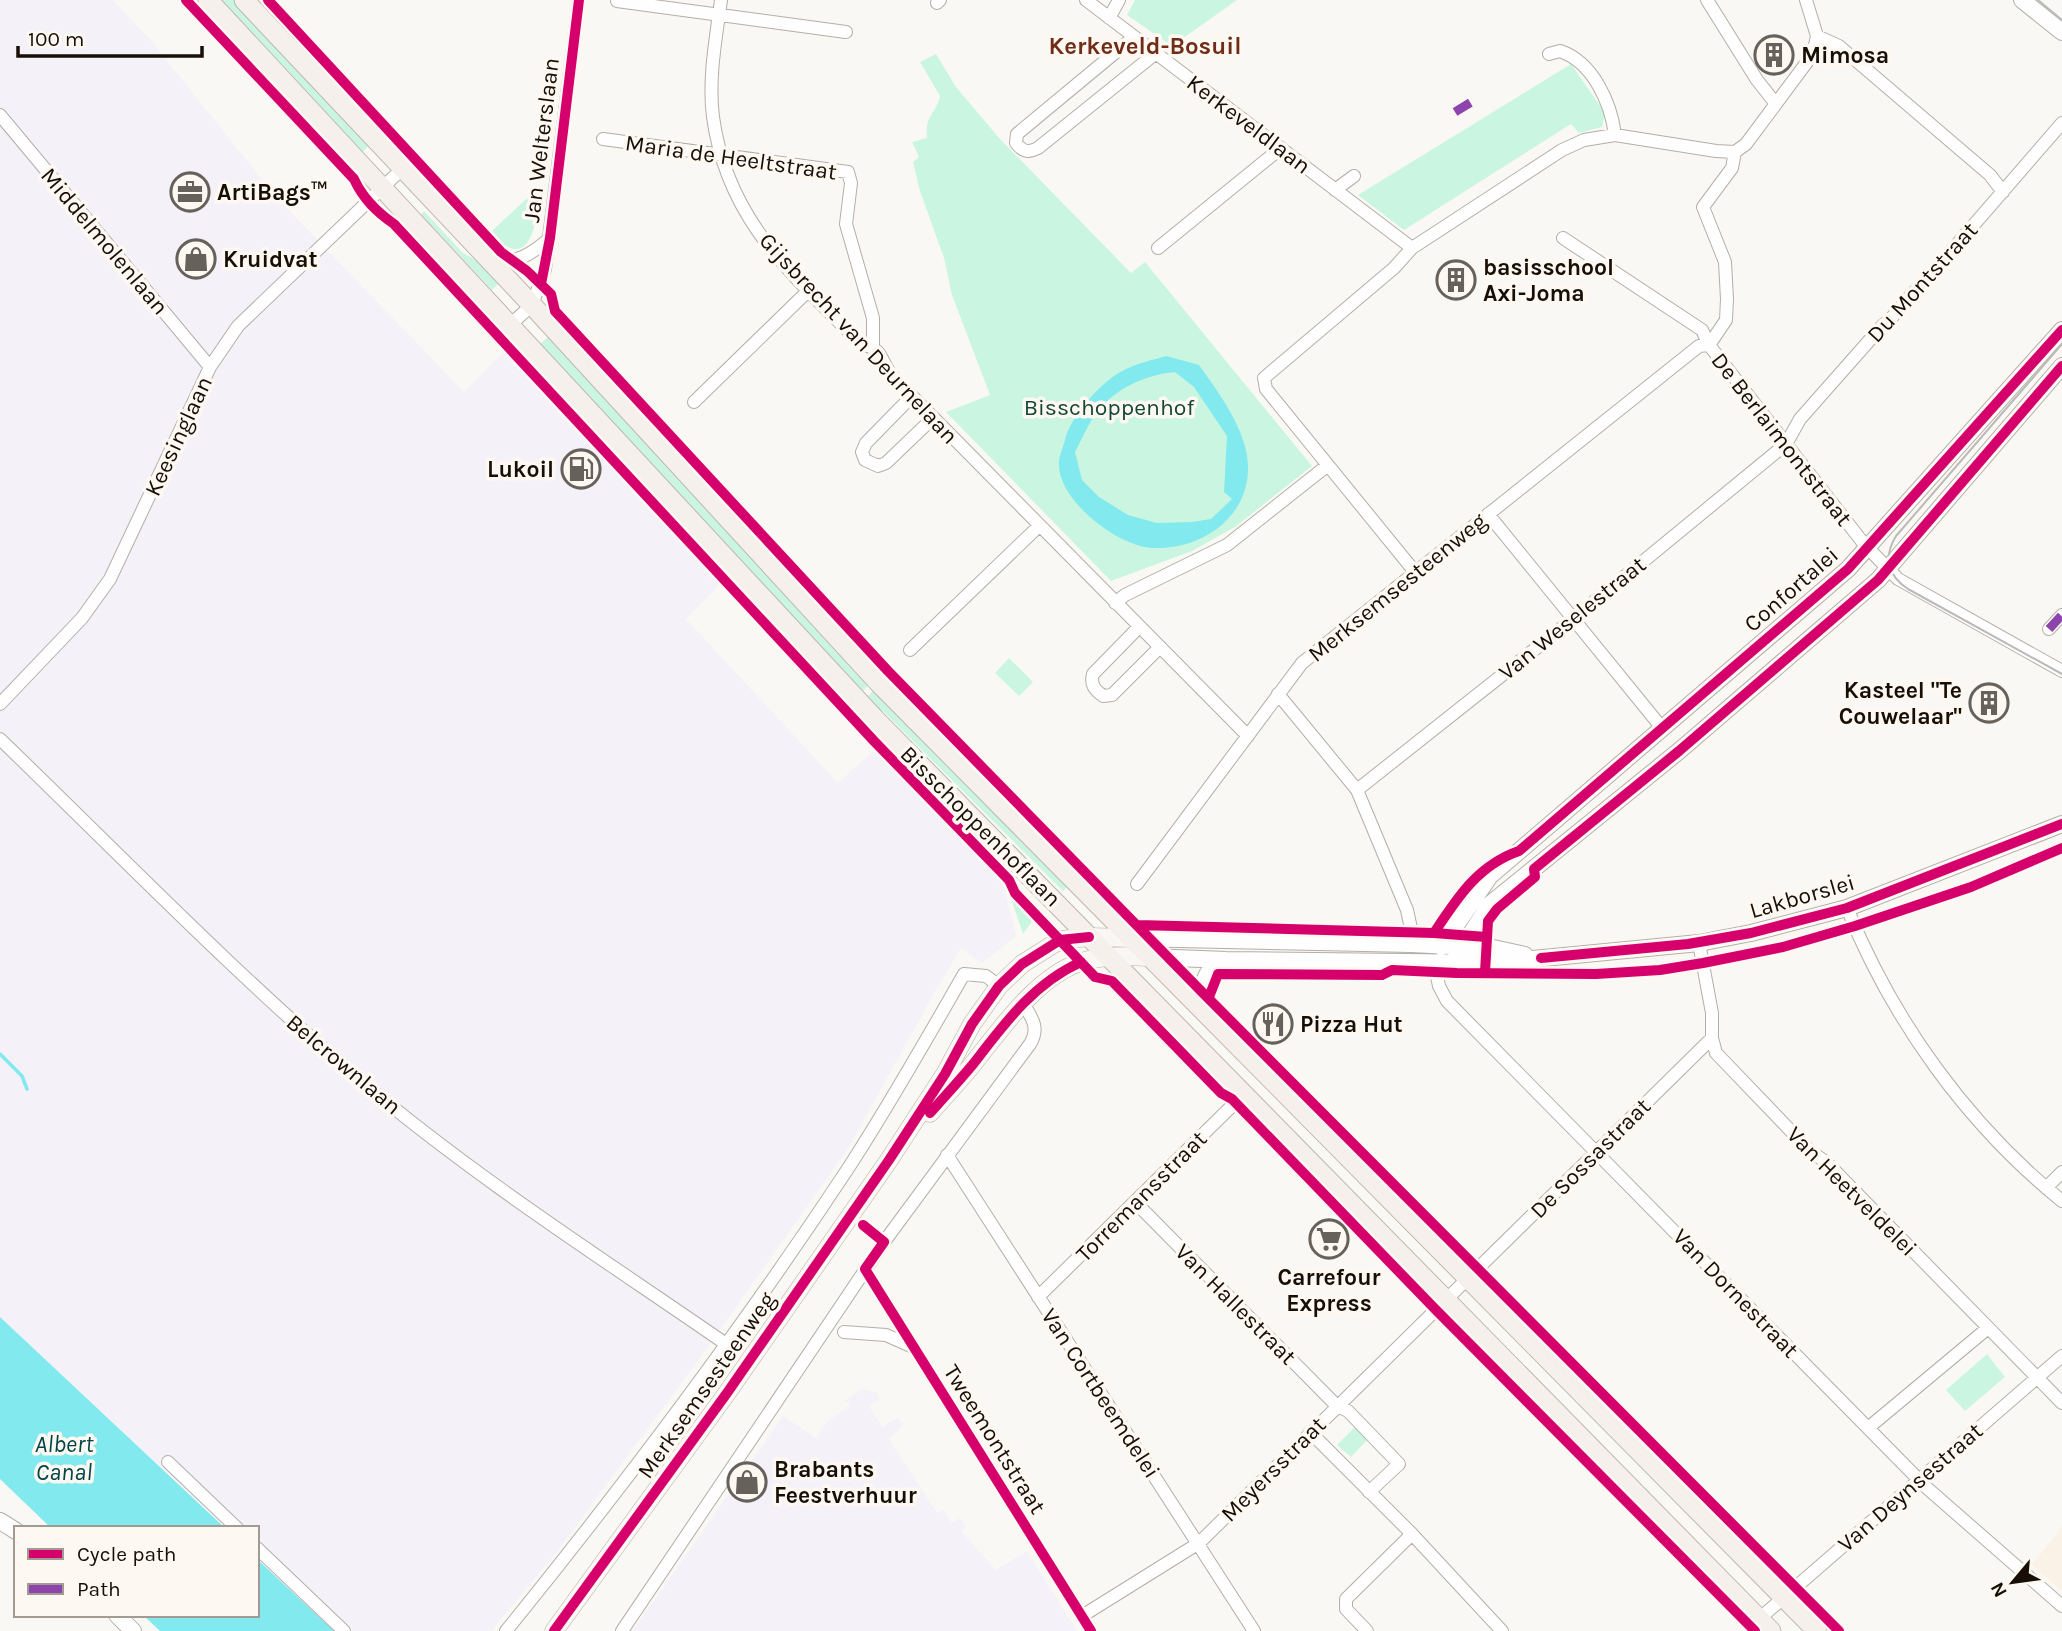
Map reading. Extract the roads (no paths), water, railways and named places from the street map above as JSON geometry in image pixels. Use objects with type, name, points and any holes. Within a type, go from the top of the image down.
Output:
[{"type":"main road","name":"Bisschoppenhoflaan","points":[[208,0],[875,719],[1765,1625]]},
{"type":"main road","name":"Bisschoppenhoflaan","points":[[244,0],[532,306],[878,682],[1817,1631]]},
{"type":"main road","name":"Lakborslei","points":[[1089,937],[1132,938]]},
{"type":"main road","name":"Merksemsesteenweg","points":[[554,1631],[727,1393],[889,1160],[945,1074],[972,1024],[999,986],[1022,964],[1060,940],[1089,937]]},
{"type":"main road","name":"Merksemsesteenweg","points":[[889,1160],[973,1064],[997,1030],[1045,984],[1072,966],[1108,956],[1150,957]]},
{"type":"street","name":"Jan Welterslaan","points":[[510,326],[532,306],[545,269],[579,0]]},
{"type":"street","name":"Gijsbrecht van Deurnelaan","points":[[721,0],[712,84],[713,115],[722,156],[746,215],[779,260],[808,291],[860,344],[873,347],[884,359],[889,372],[933,418],[1248,736]]},
{"type":"street","name":"Kerkeveldlaan","points":[[1086,0],[1412,248]]},
{"type":"street","points":[[1109,18],[1119,0]]},
{"type":"street","points":[[1707,0],[1757,80],[1776,104]]},
{"type":"street","points":[[1415,572],[1266,389],[1264,378],[1394,268],[1412,248],[1562,150],[1594,137],[1615,135],[1735,152],[1746,144],[1813,54],[1817,36],[1806,0]]},
{"type":"street","points":[[2022,0],[2062,32]]},
{"type":"street","points":[[617,1],[846,32]]},
{"type":"street","points":[[1817,36],[1839,46],[1990,176],[2003,192]]},
{"type":"street","points":[[1134,37],[1017,134],[1016,143],[1022,150],[1030,152],[1038,148],[1156,53]]},
{"type":"street","points":[[1549,54],[1560,51],[1582,62],[1606,102],[1613,118],[1615,135]]},
{"type":"street","name":"Middelmolenlaan","points":[[0,115],[210,367]]},
{"type":"street","name":"Du Montstraat","points":[[1786,444],[1800,419],[2062,122]]},
{"type":"street","name":"Maria de Heeltstraat","points":[[603,139],[848,172],[852,183],[846,224],[873,318],[873,347]]},
{"type":"street","points":[[1158,248],[1281,148]]},
{"type":"street","points":[[1709,345],[1726,320],[1727,299],[1725,262],[1703,207],[1732,168],[1735,152]]},
{"type":"street","points":[[383,189],[403,169]]},
{"type":"street","points":[[1335,190],[1354,176]]},
{"type":"street","name":"Keesinglaan","points":[[0,704],[82,618],[110,579],[210,367],[238,326],[383,189]]},
{"type":"street","name":"Jan Welterslaan","points":[[490,262],[519,259],[550,238]]},
{"type":"street","name":"De Berlaimontstraat","points":[[1563,238],[1702,330],[1709,345],[1786,444],[1868,548],[1898,579],[2062,671]]},
{"type":"street","points":[[694,402],[808,291]]},
{"type":"street","name":"Confortalei","points":[[1438,954],[1490,876],[1848,569],[2062,330]]},
{"type":"street","name":"Merksemsesteenweg","points":[[1137,884],[1301,663],[1699,346],[1709,345]]},
{"type":"street","points":[[1458,955],[1493,901],[1679,751],[1888,569],[2062,366]]},
{"type":"street","points":[[912,396],[866,443],[862,452],[865,460],[878,466],[886,463],[933,418]]},
{"type":"street","name":"Van Weselestraat","points":[[1357,790],[1786,444]]},
{"type":"street","points":[[1115,603],[1125,595],[1239,537],[1328,465]]},
{"type":"street","points":[[1488,514],[1662,728]]},
{"type":"street","points":[[910,650],[1039,526]]},
{"type":"street","points":[[2049,629],[2062,615]]},
{"type":"street","points":[[1139,627],[1093,674],[1091,681],[1095,690],[1103,696],[1112,695],[1160,648]]},
{"type":"street","points":[[1278,694],[1357,790],[1407,909],[1412,933],[1411,944]]},
{"type":"street","name":"Belcrownlaan","points":[[0,739],[281,1010],[363,1083],[481,1176],[726,1344]]},
{"type":"street","name":"Lakborslei","points":[[1150,957],[1269,960],[1458,955],[1493,948],[1541,958],[1700,947],[1751,933],[1849,913],[2062,824]]},
{"type":"street","points":[[1480,891],[1493,901]]},
{"type":"street","points":[[1849,913],[1893,1001],[1933,1064],[2001,1146],[2062,1201]]},
{"type":"street","name":"Lakborslei","points":[[1132,938],[1411,944],[1438,954]]},
{"type":"street","points":[[1269,960],[1270,940]]},
{"type":"street","name":"Van Heetveldelei","points":[[1700,947],[1716,1053],[2062,1403]]},
{"type":"street","name":"Van Dornestraat","points":[[1438,954],[1438,986],[1447,1001],[1918,1479],[2062,1606]]},
{"type":"street","points":[[1224,1033],[1202,992],[1206,973],[1226,960]]},
{"type":"street","name":"Merksemsesteenweg","points":[[506,1631],[572,1550],[726,1344],[847,1170],[915,1061],[964,974],[986,976],[999,986]]},
{"type":"street","points":[[622,1631],[865,1269],[1035,1035],[1035,1025],[1023,1003]]},
{"type":"street","name":"De Sossastraat","points":[[1469,1278],[1712,1038]]},
{"type":"street","name":"Torremansstraat","points":[[1038,1297],[1244,1094]]},
{"type":"street","name":"Van Cortbeemdelei","points":[[947,1155],[1254,1631]]},
{"type":"street","points":[[2046,1188],[2062,1172]]},
{"type":"street","name":"Van Hallestraat","points":[[1136,1202],[1337,1406],[1348,1411],[1399,1464],[1369,1492]]},
{"type":"street","name":"Tweemontstraat","points":[[865,1269],[1091,1631]]},
{"type":"street","points":[[1446,1299],[1469,1278]]},
{"type":"street","name":"Meyersstraat","points":[[1082,1616],[1199,1543],[1446,1299]]},
{"type":"street","points":[[1868,1428],[1989,1328]]},
{"type":"street","points":[[844,1332],[886,1335],[911,1346]]},
{"type":"street","name":"Van Deynsestraat","points":[[1765,1625],[1782,1597],[2062,1356]]},
{"type":"street","points":[[1310,1432],[1412,1534],[1502,1631]]},
{"type":"street","points":[[168,1462],[235,1526]]},
{"type":"street","points":[[1367,1631],[1346,1609],[1346,1599],[1412,1534]]},
{"type":"street","points":[[259,1550],[344,1631]]},
{"type":"street","points":[[119,1617],[133,1631]]},
{"type":"water","points":[[1166,356],[1199,365],[1236,422],[1248,465],[1246,485],[1239,504],[1228,519],[1213,532],[1195,541],[1175,547],[1153,548],[1124,540],[1080,508],[1062,480],[1059,463],[1073,421],[1107,381],[1126,369]],"holes":[[[1175,372],[1194,387],[1227,436],[1224,492],[1232,499],[1211,519],[1157,523],[1128,515],[1099,497],[1082,480],[1075,452],[1094,417],[1113,396],[1142,380]]]},
{"type":"water","name":"Albert Canal","points":[[0,1317],[223,1526],[49,1526],[0,1479]]},
{"type":"water","points":[[259,1561],[334,1631],[160,1631],[145,1617],[259,1617]]},
{"type":"waterway","points":[[0,1054],[22,1076],[27,1089]]},
{"type":"tram line","points":[[2038,0],[2062,20]]},
{"type":"tram line","points":[[2062,344],[1896,536],[1889,559],[1892,572],[1908,589],[2062,674]]},
{"type":"place","name":"Mimosa","points":[[1774,55]]},
{"type":"place","name":"ArtiBags™","points":[[190,192]]},
{"type":"place","name":"Kruidvat","points":[[196,259]]},
{"type":"place","name":"basisschool Axi-Joma","points":[[1456,280]]},
{"type":"place","name":"Lukoil","points":[[581,469]]},
{"type":"place","name":"Kasteel \"Te Couwelaar\"","points":[[1989,703]]},
{"type":"place","name":"Pizza Hut","points":[[1273,1024]]},
{"type":"place","name":"Carrefour Express","points":[[1329,1239]]},
{"type":"place","name":"Brabants Feestverhuur","points":[[747,1482]]},
{"type":"district","name":"Kerkeveld-Bosuil","points":[[1145,46]]},
{"type":"park label","name":"Bisschoppenhof","points":[[1109,407]]}]
